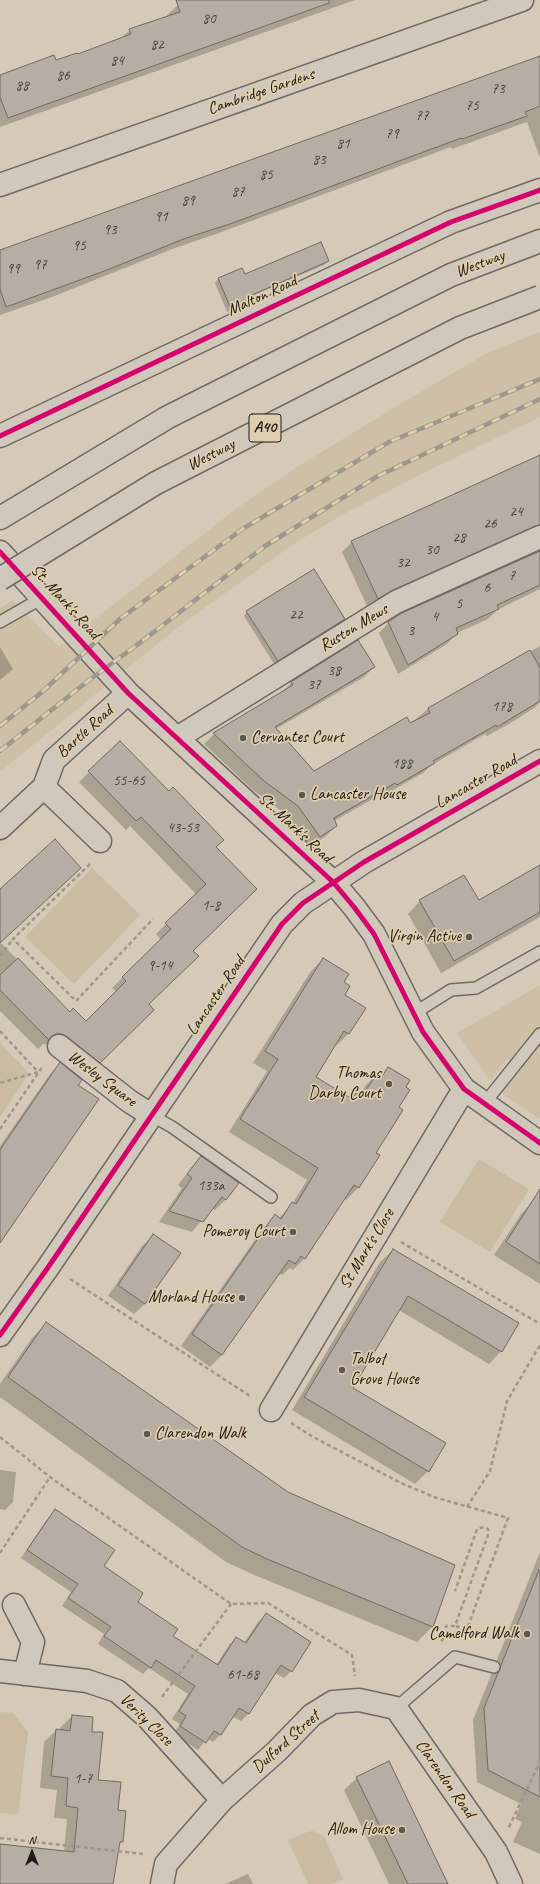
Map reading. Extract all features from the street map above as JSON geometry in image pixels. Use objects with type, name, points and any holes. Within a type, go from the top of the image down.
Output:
[{"type":"main road","name":"Cambridge Gardens","points":[[0,184],[522,0]]},
{"type":"main road","name":"Malton Road","points":[[0,436],[451,222],[540,190]]},
{"type":"main road","name":"Westway","points":[[0,518],[168,417],[451,275],[540,241]]},
{"type":"main road","name":"Westway","points":[[0,579],[156,483],[460,328],[540,297]]},
{"type":"main road","name":"Ruston Mews","points":[[177,738],[396,602],[540,537]]},
{"type":"main road","name":"St. Mark's Road","points":[[0,552],[128,693],[333,882],[374,934],[423,1032],[464,1089],[540,1143]]},
{"type":"main road","name":"Bartle Road","points":[[0,828],[44,787],[54,760],[128,693]]},
{"type":"main road","name":"Lancaster Road","points":[[0,1335],[49,1266],[282,924],[303,903],[364,862],[540,761]]},
{"type":"main road","points":[[44,787],[100,842]]},
{"type":"main road","name":"Wesley Square","points":[[59,1046],[129,1101],[151,1115]]},
{"type":"main road","name":"St Mark's Close","points":[[271,1410],[464,1089]]},
{"type":"main road","points":[[14,1605],[33,1642],[25,1674]]},
{"type":"main road","name":"Verity Close","points":[[0,1671],[87,1681],[116,1691],[147,1717],[222,1800]]},
{"type":"main road","points":[[359,1700],[396,1708]]},
{"type":"main road","name":"Dulford Street","points":[[162,1884],[166,1864],[222,1800],[312,1715],[333,1702],[359,1700]]},
{"type":"main road","name":"Clarendon Road","points":[[396,1708],[496,1852],[511,1884]]},
{"type":"lane","points":[[0,622],[42,598]]},
{"type":"lane","points":[[413,1014],[451,990],[476,988],[540,952]]},
{"type":"lane","points":[[484,1104],[540,1034]]},
{"type":"lane","points":[[151,1115],[172,1127],[271,1197]]},
{"type":"lane","points":[[396,1708],[454,1657],[494,1667]]},
{"type":"path","points":[[0,956],[13,939],[91,862],[100,842]]},
{"type":"path","points":[[13,939],[76,1001],[153,919]]},
{"type":"path","points":[[0,1031],[38,1072],[0,1083]]},
{"type":"path","points":[[379,1230],[540,1324]]},
{"type":"path","points":[[49,1266],[313,1436],[401,1483],[434,1497],[508,1518],[467,1630],[455,1626],[446,1626],[443,1639],[438,1644]]},
{"type":"path","points":[[467,1507],[490,1471],[507,1401],[540,1346]]},
{"type":"path","points":[[0,1437],[50,1477],[230,1604],[268,1604],[352,1655],[359,1700]]},
{"type":"path","points":[[0,1553],[50,1477]]},
{"type":"path","points":[[455,1590],[477,1529],[484,1526],[488,1529],[488,1535],[455,1626]]},
{"type":"path","points":[[147,1717],[230,1604]]},
{"type":"path","points":[[496,1852],[540,1762]]},
{"type":"path","points":[[0,1838],[172,1858]]},
{"type":"shaded area","points":[[540,332],[540,417],[430,470],[340,516],[295,543],[182,624],[0,772],[0,608],[13,600],[59,647],[237,508],[297,467],[410,398],[491,351]]},
{"type":"shaded area","points":[[92,868],[140,915],[74,984],[25,937]]},
{"type":"shaded area","points":[[540,985],[540,1119],[501,1093],[519,1069],[507,1059],[490,1081],[457,1033]]},
{"type":"shaded area","points":[[0,1043],[29,1073],[0,1117]]},
{"type":"shaded area","points":[[479,1159],[529,1189],[490,1252],[440,1222]]},
{"type":"shaded area","points":[[0,1712],[13,1713],[28,1732],[18,1815],[0,1813]]},
{"type":"shaded area","points":[[313,1831],[324,1836],[343,1879],[332,1884],[308,1884],[288,1840]]},
{"type":"building","points":[[176,0],[329,0],[329,3],[8,118],[0,97],[0,75],[54,55],[56,60],[77,53],[78,54],[131,34],[129,29],[180,12]]},
{"type":"building","points":[[540,56],[540,106],[525,112],[527,116],[462,139],[461,138],[230,224],[186,238],[107,270],[6,307],[0,289],[0,250]]},
{"type":"building","points":[[321,242],[329,261],[252,295],[254,299],[231,309],[218,278],[242,268],[245,274]]},
{"type":"building","points":[[540,455],[540,525],[391,591],[378,599],[351,541]]},
{"type":"building","points":[[540,551],[540,585],[497,605],[499,609],[456,628],[458,634],[408,665],[388,622],[402,613]]},
{"type":"building","points":[[314,569],[345,619],[278,661],[246,611]]},
{"type":"building","points":[[358,640],[375,667],[275,727],[314,771],[407,717],[410,723],[430,713],[428,708],[530,650],[540,668],[540,701],[497,727],[496,725],[433,761],[435,763],[397,785],[395,783],[334,818],[337,826],[320,837],[298,806],[264,781],[213,733],[293,685],[291,682]]},
{"type":"building","points":[[120,741],[169,791],[173,787],[224,840],[216,847],[257,889],[193,951],[199,956],[149,1004],[154,1010],[100,1063],[66,1036],[55,1034],[49,1040],[0,990],[0,975],[18,958],[70,1012],[73,1008],[86,1021],[126,981],[122,977],[171,929],[165,923],[206,884],[141,817],[136,821],[88,771]]},
{"type":"building","points":[[55,839],[81,868],[0,943],[0,889]]},
{"type":"building","name":"Virgin Active","points":[[540,865],[540,912],[454,961],[419,900],[464,875],[479,900]]},
{"type":"building","name":"Thomas Darby Court","points":[[323,958],[349,974],[344,982],[350,986],[345,995],[366,1008],[349,1034],[344,1031],[316,1077],[352,1099],[356,1093],[362,1096],[378,1072],[383,1075],[388,1067],[410,1080],[406,1087],[410,1090],[399,1107],[403,1110],[376,1153],[380,1155],[359,1188],[354,1185],[305,1259],[301,1256],[295,1264],[289,1260],[222,1355],[192,1334],[275,1214],[281,1219],[292,1202],[296,1204],[318,1168],[240,1119],[278,1059],[265,1051]]},
{"type":"building","points":[[60,1062],[82,1080],[78,1085],[99,1099],[0,1243],[0,1150]]},
{"type":"building","name":"Pomeroy Court","points":[[201,1156],[239,1183],[226,1200],[222,1197],[203,1222],[169,1211],[192,1178],[187,1174]]},
{"type":"building","points":[[540,1189],[540,1264],[506,1242]]},
{"type":"building","points":[[153,1234],[181,1253],[145,1304],[118,1285]]},
{"type":"building","name":"Talbot Grove House","points":[[393,1249],[519,1323],[502,1352],[408,1296],[353,1388],[446,1443],[429,1472],[304,1397]]},
{"type":"building","name":"Clarendon Walk","points":[[46,1322],[288,1492],[455,1565],[433,1627],[267,1559],[242,1547],[8,1377]]},
{"type":"building","points":[[55,1509],[115,1550],[104,1566],[143,1593],[138,1602],[178,1629],[173,1636],[218,1665],[236,1637],[246,1643],[266,1613],[311,1642],[292,1672],[281,1665],[249,1714],[239,1708],[221,1735],[214,1731],[206,1743],[180,1726],[186,1716],[179,1711],[195,1686],[156,1660],[151,1668],[104,1636],[111,1627],[68,1598],[78,1584],[27,1550]]},
{"type":"building","points":[[539,1570],[540,1797],[488,1770],[484,1708]]},
{"type":"building","points":[[72,1715],[93,1717],[92,1732],[103,1732],[98,1780],[121,1782],[118,1810],[126,1811],[123,1842],[120,1842],[113,1884],[0,1884],[0,1844],[74,1852],[78,1808],[66,1806],[68,1778],[51,1776],[56,1729],[70,1731]]},
{"type":"building","name":"Allom House","points":[[389,1761],[448,1884],[408,1884],[356,1777]]},
{"type":"railway","points":[[0,726],[42,692],[121,618],[244,528],[389,442],[540,379]]},
{"type":"railway","points":[[0,751],[88,681],[265,546],[378,476],[540,399]]},
{"type":"cycle path","points":[[0,436],[451,222],[540,190]]},
{"type":"cycle path","points":[[0,552],[128,693],[333,882],[374,934],[423,1032],[464,1089],[540,1143]]},
{"type":"cycle path","points":[[0,1335],[49,1266],[282,924],[303,903],[364,862],[540,761]]},
{"type":"place","name":"Cervantes Court","points":[[243,738]]},
{"type":"place","name":"Lancaster House","points":[[302,795]]},
{"type":"place","name":"Virgin Active","points":[[469,937]]},
{"type":"place","name":"Thomas Darby Court","points":[[389,1084]]},
{"type":"place","name":"Pomeroy Court","points":[[293,1232]]},
{"type":"place","name":"Morland House","points":[[242,1298]]},
{"type":"place","name":"Talbot Grove House","points":[[342,1370]]},
{"type":"place","name":"Clarendon Walk","points":[[147,1434]]},
{"type":"place","name":"Camelford Walk","points":[[527,1634]]},
{"type":"place","name":"Allom House","points":[[402,1830]]}]
